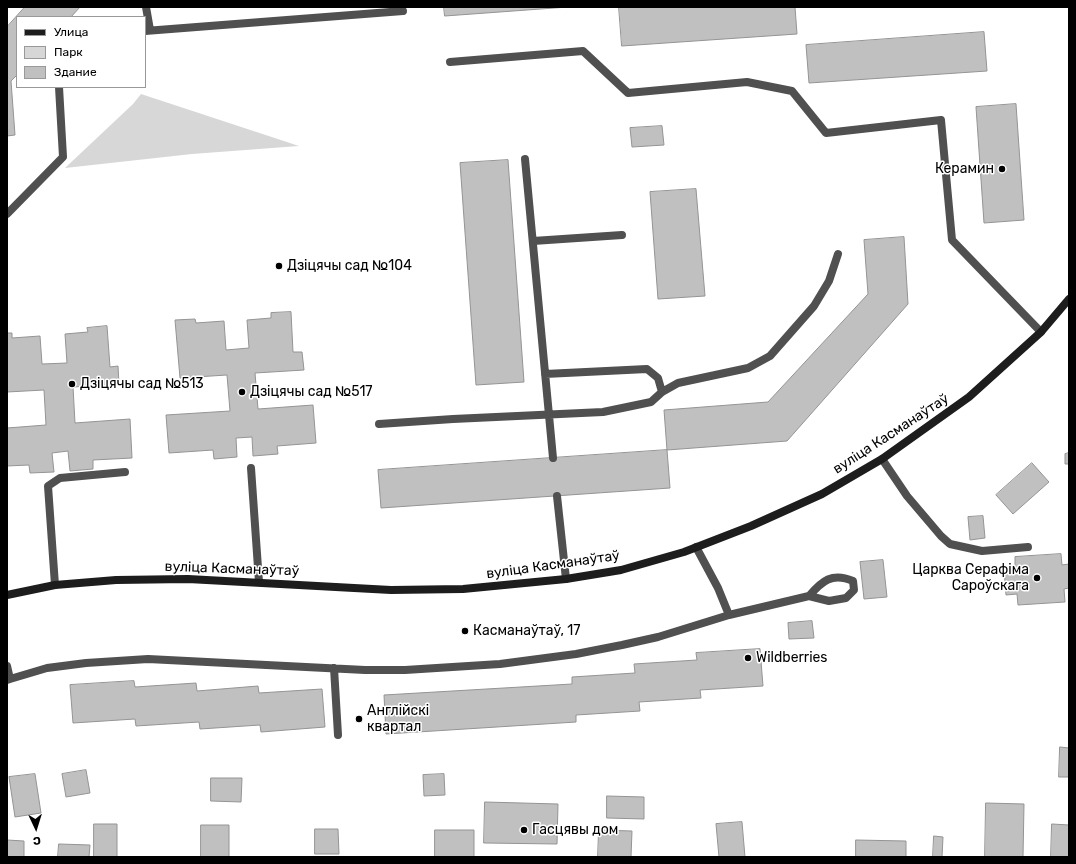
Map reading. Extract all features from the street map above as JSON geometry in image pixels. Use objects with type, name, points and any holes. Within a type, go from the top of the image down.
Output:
[{"type":"street","name":"вуліца Касманаўтаў","points":[[7,595],[55,584],[116,580],[188,579],[405,590],[463,589],[566,579],[621,570],[696,547],[750,526],[822,494],[882,459],[970,397],[1041,332],[1069,299]]},
{"type":"lane","points":[[146,7],[148,30],[403,11]]},
{"type":"lane","points":[[450,62],[583,51],[628,92],[747,82],[792,91],[826,133],[941,120],[952,240],[1041,332]]},
{"type":"lane","points":[[7,214],[63,157],[59,88]]},
{"type":"lane","points":[[525,160],[553,458]]},
{"type":"lane","points":[[533,241],[622,234]]},
{"type":"lane","points":[[379,424],[453,418],[603,412],[651,402],[662,392],[678,383],[748,368],[770,356],[814,306],[829,282],[838,254]]},
{"type":"lane","points":[[545,374],[647,369],[658,378],[662,392]]},
{"type":"lane","points":[[882,459],[907,496],[941,536],[950,544],[982,550],[1028,547]]},
{"type":"lane","points":[[251,468],[259,582]]},
{"type":"lane","points":[[55,584],[48,486],[60,478],[125,472]]},
{"type":"lane","points":[[557,496],[566,579]]},
{"type":"lane","points":[[696,547],[718,588],[729,615]]},
{"type":"lane","points":[[7,666],[8,679],[47,668],[86,663],[148,659],[405,670],[500,664],[576,654],[658,637],[729,615],[809,596],[829,601],[846,598],[854,590],[853,581],[844,577],[835,576],[821,583],[809,596]]},
{"type":"lane","points":[[334,668],[338,735]]},
{"type":"green space","points":[[141,94],[299,146],[192,154],[65,168],[133,104]]},
{"type":"building","points":[[25,7],[80,7],[72,16],[17,16]]},
{"type":"building","points":[[444,7],[568,7],[445,16]]},
{"type":"building","points":[[619,7],[795,7],[797,34],[622,46]]},
{"type":"building","points":[[16,17],[16,76],[11,81],[15,135],[7,136],[7,27]]},
{"type":"building","points":[[984,32],[987,71],[809,83],[806,45]]},
{"type":"building","points":[[1016,104],[1024,220],[984,223],[976,107]]},
{"type":"building","points":[[662,126],[664,145],[632,147],[630,128]]},
{"type":"building","points":[[508,160],[524,382],[476,385],[460,163]]},
{"type":"building","points":[[696,189],[705,296],[658,299],[650,192]]},
{"type":"building","points":[[904,237],[908,304],[787,441],[667,450],[664,410],[768,402],[868,294],[864,240]]},
{"type":"building","name":"Дзіцячы сад №517","points":[[291,312],[293,352],[302,352],[304,370],[255,373],[258,409],[313,405],[316,443],[277,446],[278,454],[253,456],[252,437],[236,438],[237,457],[214,459],[213,450],[169,453],[166,415],[230,411],[227,375],[180,378],[175,320],[195,319],[196,323],[224,321],[226,350],[249,348],[247,320],[271,318],[271,313]]},
{"type":"building","points":[[107,326],[110,367],[118,366],[119,384],[73,387],[75,423],[130,419],[132,458],[93,460],[93,469],[70,471],[68,451],[52,453],[54,472],[30,473],[29,465],[7,466],[7,428],[46,425],[44,390],[7,392],[7,333],[12,333],[12,338],[40,336],[42,364],[67,363],[65,334],[88,332],[87,328]]},
{"type":"building","points":[[667,450],[670,488],[381,508],[378,470]]},
{"type":"building","points":[[1069,453],[1069,464],[1065,464],[1065,454]]},
{"type":"building","points":[[1032,463],[1049,482],[1013,514],[996,495]]},
{"type":"building","points":[[983,516],[985,538],[970,540],[968,517]]},
{"type":"building","name":"Царква Серафіма Сароўскага","points":[[1061,554],[1062,565],[1069,564],[1069,588],[1064,589],[1065,602],[1018,605],[1017,594],[1006,595],[1004,569],[1015,568],[1015,557]]},
{"type":"building","points":[[883,560],[887,597],[864,599],[860,562]]},
{"type":"building","points":[[812,621],[814,638],[789,639],[788,623]]},
{"type":"building","points":[[760,649],[763,686],[700,690],[701,698],[639,702],[640,711],[576,715],[576,722],[386,734],[384,695],[572,684],[572,677],[635,673],[634,664],[697,660],[696,653]]},
{"type":"building","points":[[134,681],[135,687],[196,683],[197,691],[258,686],[259,693],[322,689],[325,727],[261,732],[260,725],[200,729],[199,722],[136,726],[135,719],[73,723],[70,685]]},
{"type":"building","points":[[1060,747],[1069,748],[1069,777],[1059,777]]},
{"type":"building","points":[[86,770],[90,793],[66,797],[62,774]]},
{"type":"building","points":[[35,774],[41,813],[15,817],[9,777]]},
{"type":"building","points":[[444,774],[445,795],[424,796],[423,775]]},
{"type":"building","points":[[211,778],[242,778],[241,802],[211,801]]},
{"type":"building","points":[[607,796],[644,797],[644,819],[607,818]]},
{"type":"building","points":[[485,802],[558,804],[557,844],[484,843]]},
{"type":"building","points":[[986,803],[1024,804],[1023,857],[985,857]]},
{"type":"building","points":[[742,822],[745,857],[719,857],[716,824]]},
{"type":"building","points":[[94,824],[117,824],[117,857],[94,857]]},
{"type":"building","points":[[1052,824],[1069,825],[1069,857],[1051,857]]},
{"type":"building","points":[[201,825],[229,825],[229,857],[201,857]]},
{"type":"building","points":[[315,829],[338,829],[339,854],[315,854]]},
{"type":"building","points":[[435,830],[474,830],[474,857],[435,857]]},
{"type":"building","points":[[599,830],[632,831],[631,857],[598,857]]},
{"type":"building","points":[[934,836],[943,837],[942,857],[933,857]]},
{"type":"building","points":[[7,840],[24,841],[24,857],[7,857]]},
{"type":"building","points":[[856,840],[906,841],[906,857],[856,857]]},
{"type":"building","points":[[59,844],[90,845],[89,857],[58,857]]},
{"type":"place","name":"Керамин","points":[[1002,169]]},
{"type":"place","name":"Дзіцячы сад №104","points":[[279,266]]},
{"type":"place","name":"Дзіцячы сад №513","points":[[72,384]]},
{"type":"place","name":"Дзіцячы сад №517","points":[[242,392]]},
{"type":"place","name":"Царква Серафіма Сароўскага","points":[[1037,578]]},
{"type":"place","name":"Касманаўтаў, 17","points":[[465,631]]},
{"type":"place","name":"Wildberries","points":[[748,658]]},
{"type":"place","name":"Англійскі квартал","points":[[359,719]]},
{"type":"place","name":"Гасцявы дом","points":[[524,830]]}]
